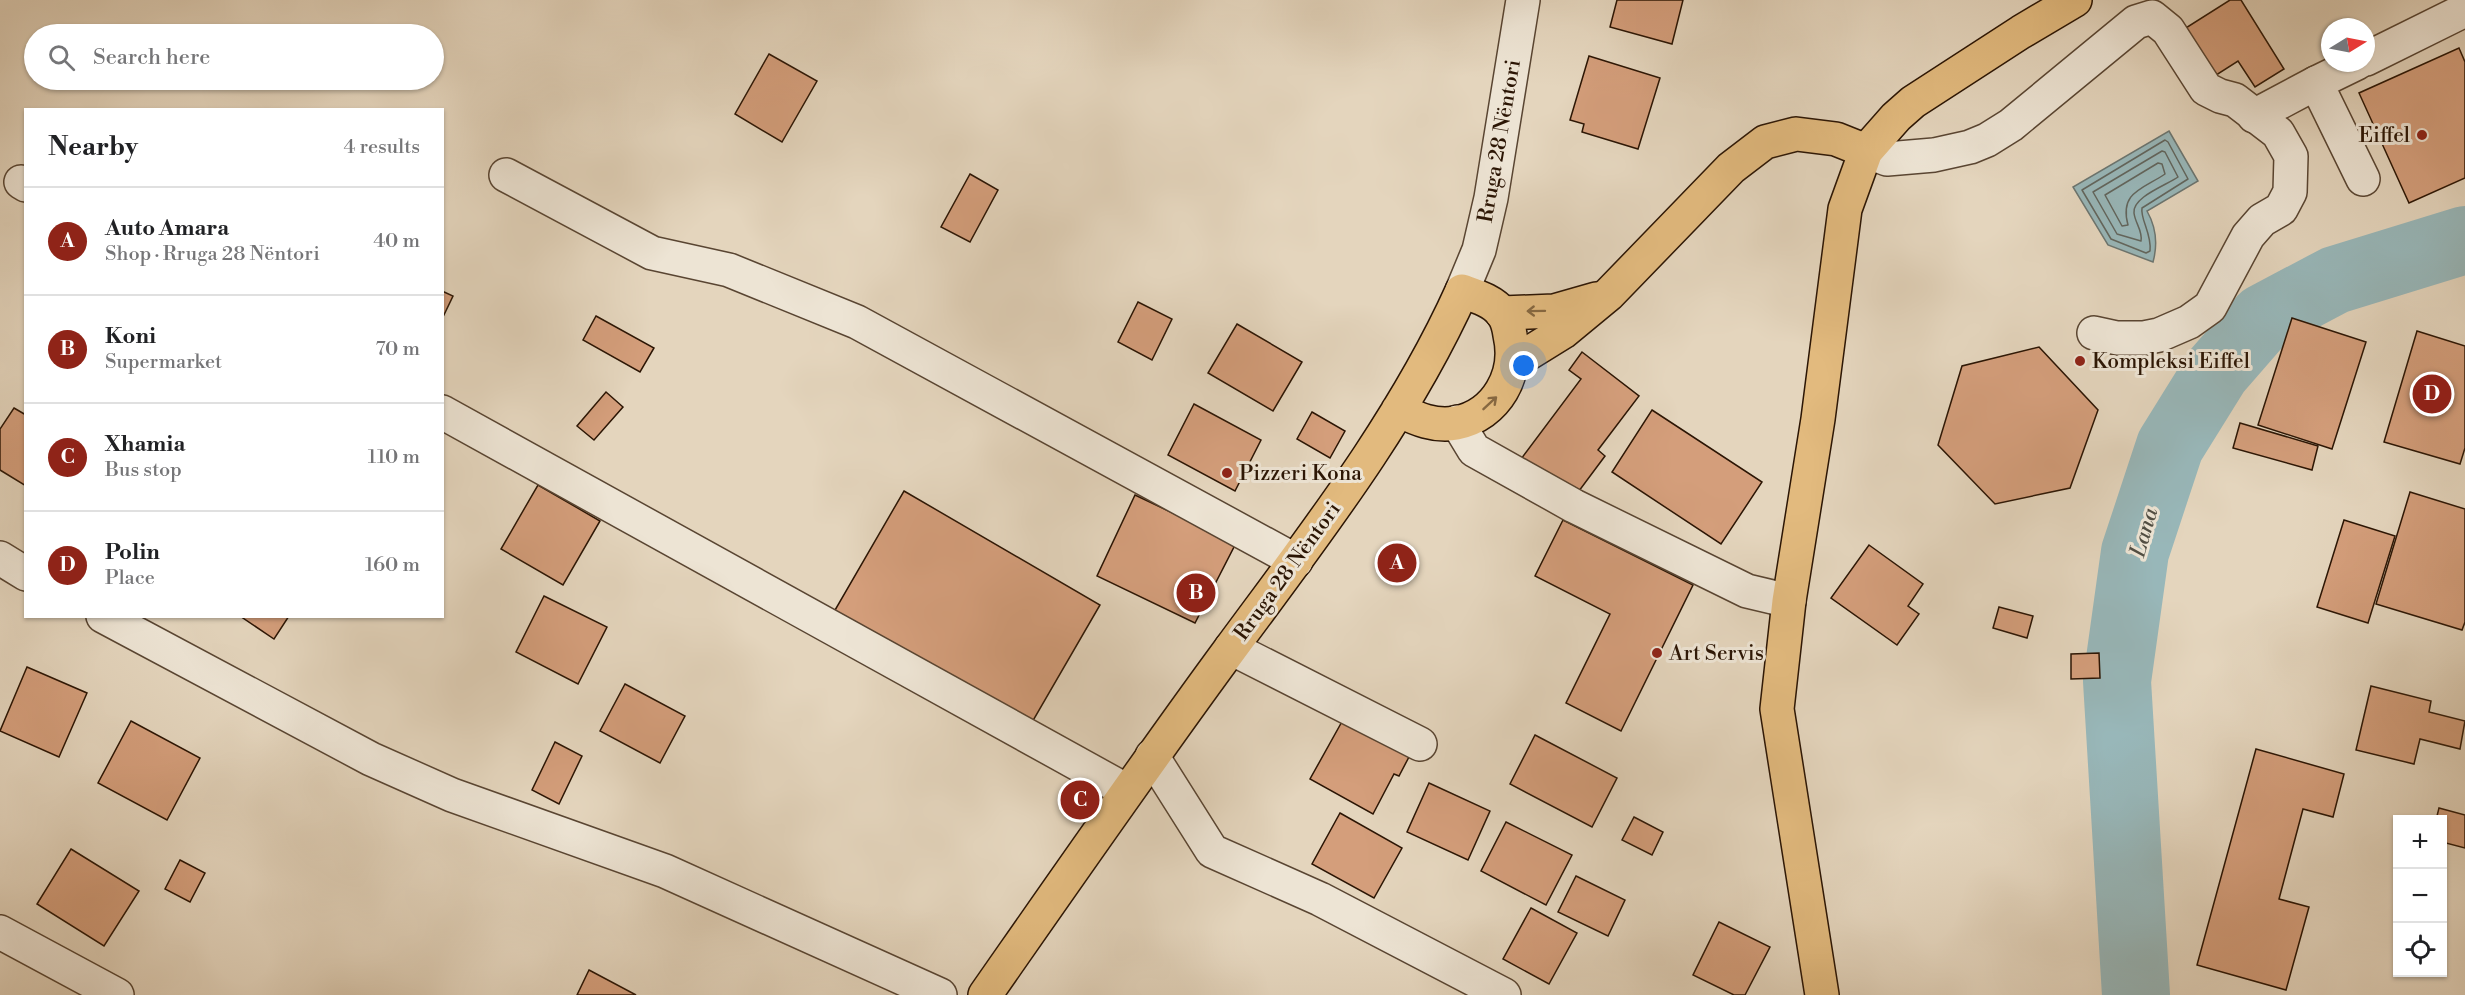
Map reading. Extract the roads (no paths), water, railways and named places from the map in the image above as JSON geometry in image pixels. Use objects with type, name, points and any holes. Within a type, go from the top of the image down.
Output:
[{"type":"main road","points":[[1822,995],[1777,709],[1789,601],[1818,418],[1845,209],[1866,151],[1913,102],[2075,0]]},
{"type":"main road","points":[[1513,363],[1563,332],[1609,294],[1731,168],[1765,142],[1796,134],[1836,139],[1866,151]]},
{"type":"main road","points":[[1398,410],[1421,421],[1445,424],[1457,422],[1479,413],[1495,400],[1507,383],[1513,363],[1513,345],[1509,327],[1502,313],[1485,300],[1462,291]]},
{"type":"main road","name":"Rruga 28 Nëntori","points":[[985,995],[1152,756],[1296,561],[1398,410],[1462,291]]},
{"type":"main road","points":[[1502,313],[1554,311],[1579,306],[1609,294]]},
{"type":"street","name":"Rruga 28 Nëntori","points":[[1462,291],[1479,250],[1491,198],[1523,0]]},
{"type":"street","points":[[2375,54],[2465,10]]},
{"type":"street","points":[[1866,151],[1887,159],[1922,156],[1970,147],[1987,140],[2011,125],[2136,22],[2152,17],[2168,30],[2206,89],[2220,96],[2235,99],[2278,133],[2291,156],[2290,192],[2281,209],[2262,220],[2248,236],[2210,307],[2189,322],[2159,335],[2144,338],[2117,338],[2094,333]]},
{"type":"street","points":[[2254,116],[2339,72]]},
{"type":"street","points":[[2316,83],[2363,179]]},
{"type":"street","points":[[506,174],[652,253],[729,270],[857,322],[1296,561]]},
{"type":"street","points":[[444,413],[1127,791]]},
{"type":"street","points":[[1457,422],[1474,450],[1574,506],[1747,591],[1789,601]]},
{"type":"street","points":[[0,558],[24,573]]},
{"type":"street","points":[[107,618],[371,759],[452,795],[665,871],[940,995]]},
{"type":"street","points":[[1231,648],[1420,744]]},
{"type":"street","points":[[1152,756],[1212,851],[1320,899],[1504,995]]},
{"type":"street","points":[[0,932],[117,995]]},
{"type":"water","points":[[2169,131],[2198,181],[2147,211],[2155,236],[2153,262],[2108,245],[2073,187]]},
{"type":"waterway","name":"Lana","points":[[2136,995],[2117,681],[2135,552],[2170,446],[2216,372],[2263,318],[2335,280],[2465,240]]},
{"type":"place","name":"Eiffel","points":[[2422,135]]},
{"type":"place","name":"Kompleksi Eiffel","points":[[2080,361]]},
{"type":"place","name":"Polin","points":[[2432,394]]},
{"type":"place","name":"Pizzeri Kona","points":[[1227,473]]},
{"type":"place","name":"Auto Amara","points":[[1397,563]]},
{"type":"place","name":"Koni","points":[[1196,593]]},
{"type":"place","name":"Art Servis","points":[[1657,653]]},
{"type":"place","name":"Xhamia","points":[[1080,800]]}]
